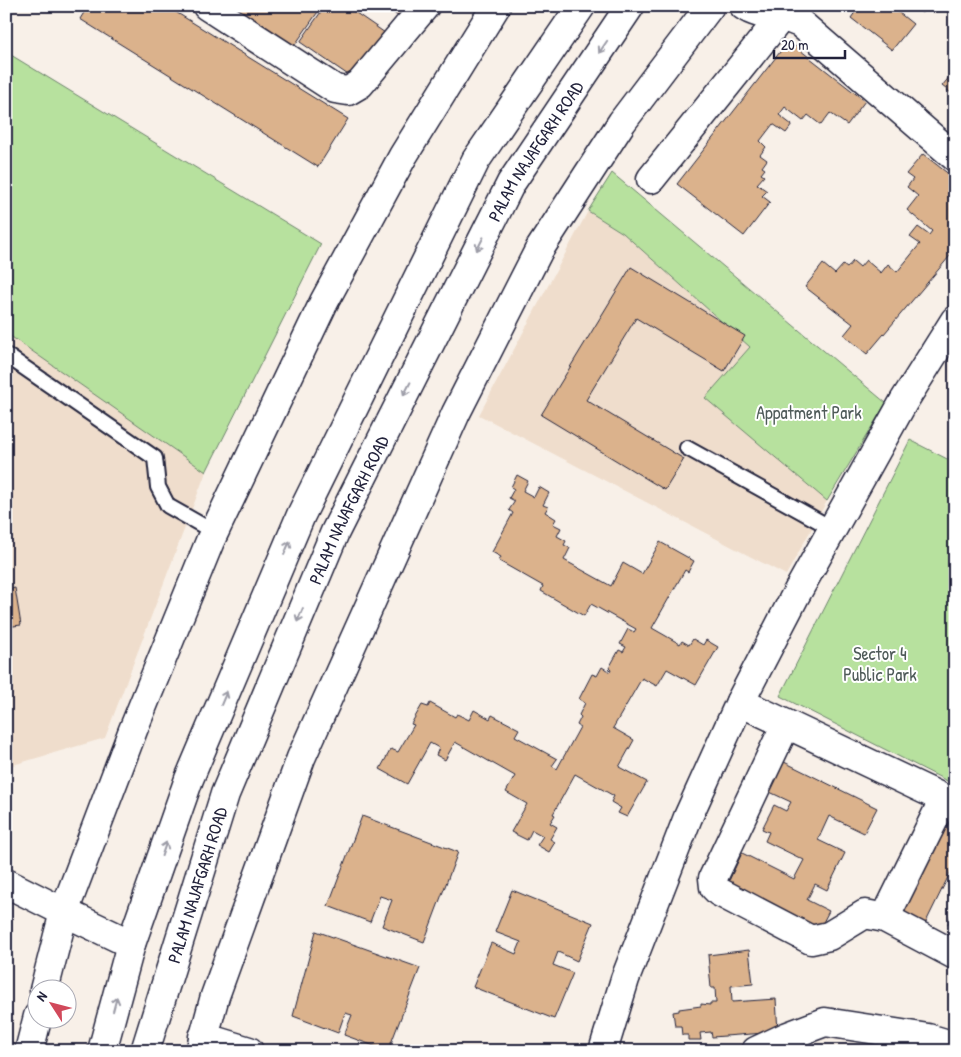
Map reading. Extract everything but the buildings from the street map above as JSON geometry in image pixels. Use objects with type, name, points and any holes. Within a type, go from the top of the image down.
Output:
[{"type":"street","points":[[207,6],[335,89],[348,91],[360,84],[425,6]]},
{"type":"street","points":[[47,980],[64,912],[133,730],[214,532],[324,302],[403,156],[496,6]]},
{"type":"street","points":[[102,1051],[131,944],[189,779],[301,515],[476,160],[581,6]]},
{"type":"street","name":"PALAM NAJAFGARH ROAD","points":[[145,1051],[226,794],[335,532],[511,183],[630,6]]},
{"type":"street","points":[[248,1051],[201,1044],[216,996],[301,758],[456,413],[538,250],[622,122],[710,6]]},
{"type":"street","points":[[744,6],[758,13],[782,16],[800,23],[955,157]]},
{"type":"street","points":[[651,179],[782,16]]},
{"type":"street","points":[[603,1051],[625,979],[688,817],[740,702],[794,598],[904,401],[955,320]]},
{"type":"street","points":[[740,702],[950,801],[885,918]]},
{"type":"street","points":[[786,724],[713,878],[714,887],[719,892],[812,940],[829,936],[865,914],[885,918],[955,954]]},
{"type":"street","points":[[6,883],[131,944]]},
{"type":"street","points":[[756,1051],[788,1036],[826,1022],[928,1038],[955,1046]]},
{"type":"street","points":[[29,1051],[34,1030]]},
{"type":"lane","points":[[6,355],[155,458],[158,487],[168,506],[214,532]]},
{"type":"lane","points":[[687,448],[833,529]]},
{"type":"shaded area","points":[[6,52],[321,244],[206,472],[105,738],[6,767]]},
{"type":"shaded area","points":[[588,211],[623,233],[750,347],[706,398],[827,501],[786,575],[479,415]]},
{"type":"green space","points":[[6,52],[321,244],[206,472],[6,333]]},
{"type":"green space","name":"Appatment Park","points":[[612,173],[886,403],[827,501],[705,398],[750,347],[623,233],[588,211]]},
{"type":"green space","name":"Sector 4 Public Park","points":[[910,440],[955,463],[955,785],[780,696]]}]
